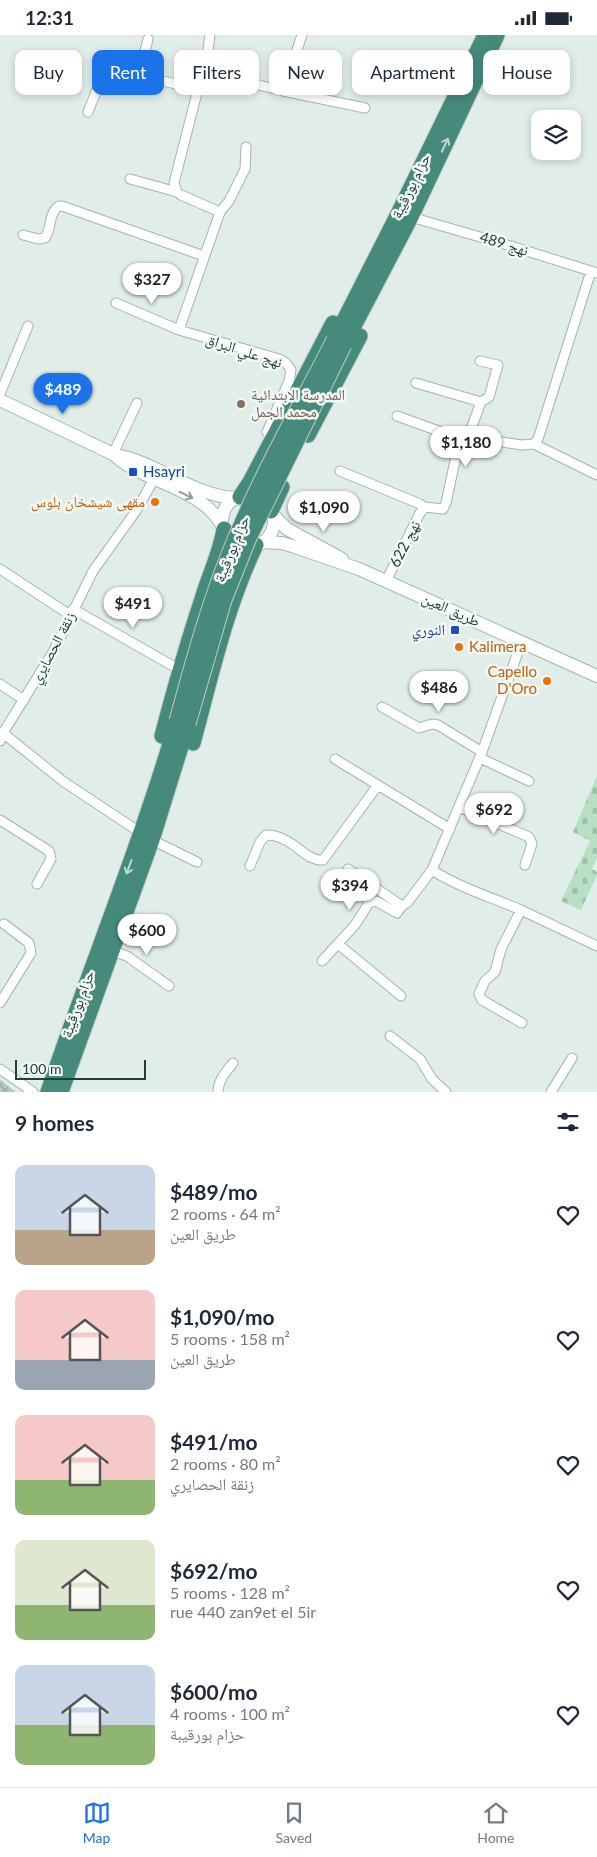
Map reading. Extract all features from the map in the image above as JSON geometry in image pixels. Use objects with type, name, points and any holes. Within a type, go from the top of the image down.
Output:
[{"type":"highway","name":"حزام بورقيبة","points":[[406,218],[485,35]]},
{"type":"highway","name":"حزام بورقيبة","points":[[61,1092],[112,951],[182,722],[224,600],[248,540],[339,342],[406,218],[497,35]]},
{"type":"highway","points":[[238,497],[250,482],[357,280],[406,218]]},
{"type":"highway","points":[[272,513],[276,499],[316,419],[386,285],[406,218]]},
{"type":"highway","points":[[147,837],[151,776],[203,593],[221,546],[223,527]]},
{"type":"highway","points":[[147,837],[175,800],[223,633],[249,560],[259,543]]},
{"type":"highway","name":"حزام بورقيبة","points":[[48,1092],[73,1017],[147,837]]},
{"type":"highway","points":[[65,1092],[71,1068]]},
{"type":"main road","points":[[0,400],[113,454],[128,466],[199,501],[211,509],[231,541],[239,545],[248,547],[259,543],[270,534],[273,526],[272,513],[266,503],[260,498],[252,495],[238,497],[213,495],[132,458],[113,454]]},
{"type":"main road","points":[[223,527],[222,517],[225,509],[238,497]]},
{"type":"main road","name":"طريق العين","points":[[272,513],[287,529],[359,569]]},
{"type":"main road","name":"طريق العين","points":[[259,543],[282,543],[359,569],[597,676]]},
{"type":"street","points":[[208,50],[210,35]]},
{"type":"street","points":[[297,50],[302,35]]},
{"type":"street","points":[[145,50],[148,39]]},
{"type":"street","points":[[88,112],[95,95]]},
{"type":"street","points":[[177,192],[174,183],[196,95]]},
{"type":"street","points":[[302,95],[365,108]]},
{"type":"street","points":[[116,303],[179,330],[220,212],[229,201],[245,169],[246,147]]},
{"type":"street","points":[[130,179],[177,192],[220,212]]},
{"type":"street","points":[[23,235],[38,239],[44,238],[48,234],[54,211],[59,206],[62,206],[204,256]]},
{"type":"street","name":"نهج 489","points":[[406,218],[594,272]]},
{"type":"street","points":[[534,444],[538,439],[594,272]]},
{"type":"street","points":[[0,394],[28,326]]},
{"type":"street","name":"نهج علي البراق","points":[[179,330],[280,359],[289,366],[291,374],[289,381],[268,426],[267,432],[273,438]]},
{"type":"street","name":"نهج 622","points":[[340,471],[425,507],[444,509],[464,438],[480,402],[489,397],[498,365],[480,361]]},
{"type":"street","points":[[416,383],[480,402]]},
{"type":"street","points":[[113,454],[137,403]]},
{"type":"street","points":[[397,416],[464,438],[522,445],[534,444],[597,475]]},
{"type":"street","name":"زنقة الحصايري","points":[[1,737],[53,652],[93,571],[136,511],[154,479]]},
{"type":"street","name":"نهج 622","points":[[386,581],[425,507]]},
{"type":"street","points":[[0,569],[72,612],[180,670]]},
{"type":"street","points":[[322,961],[355,925],[369,903],[376,901],[397,913],[432,870],[481,755],[522,641]]},
{"type":"street","points":[[0,683],[24,700]]},
{"type":"street","points":[[382,707],[419,728],[432,724],[438,725],[481,755],[529,781]]},
{"type":"street","points":[[1,737],[64,782],[147,837],[196,862]]},
{"type":"street","points":[[335,759],[450,829]]},
{"type":"street","points":[[250,865],[260,842],[266,835],[287,840],[310,858],[323,860],[378,785]]},
{"type":"street","points":[[459,807],[528,837],[532,844],[526,865]]},
{"type":"street","points":[[0,820],[49,851],[50,859],[37,884]]},
{"type":"street","points":[[348,869],[402,906]]},
{"type":"street","points":[[432,870],[456,884],[521,910],[597,946]]},
{"type":"street","points":[[521,910],[501,949],[495,972],[485,981],[479,994],[482,1000],[522,1023]]},
{"type":"street","points":[[0,1003],[31,953],[29,943],[4,924]]},
{"type":"street","points":[[338,944],[401,996]]},
{"type":"street","points":[[112,951],[127,956],[169,986]]},
{"type":"street","points":[[390,1035],[420,1059],[432,1079],[446,1092]]},
{"type":"street","points":[[551,1092],[572,1058]]},
{"type":"street","points":[[218,1092],[222,1077],[233,1063]]},
{"type":"street","points":[[0,1069],[33,1092]]},
{"type":"green space","points":[[597,776],[597,858],[592,869],[597,872],[597,875],[581,910],[561,901],[590,841],[573,832]]},
{"type":"building","points":[[0,1080],[15,1092],[0,1092]]},
{"type":"place","name":"المدرسة الابتدائية محمد الجمل","points":[[241,404]]},
{"type":"place","name":"Hsayri","points":[[133,472]]},
{"type":"place","name":"مقهى شيشخان بلوس","points":[[155,502]]},
{"type":"place","name":"النوري","points":[[455,630]]},
{"type":"place","name":"Kalimera","points":[[459,647]]},
{"type":"place","name":"Capello D'Oro","points":[[547,681]]}]
